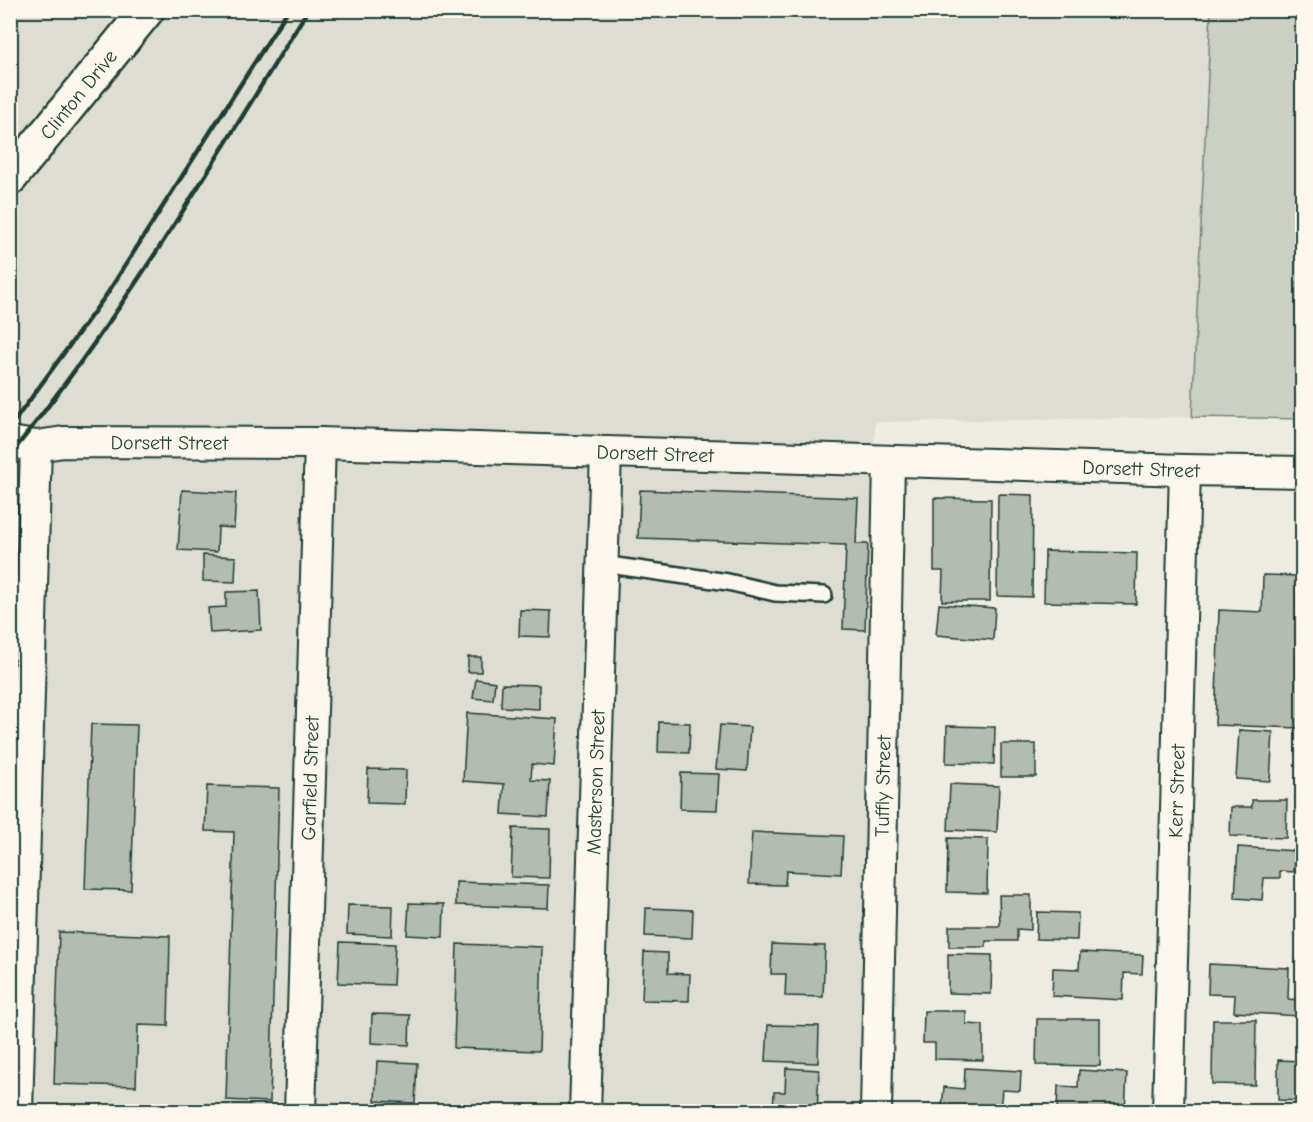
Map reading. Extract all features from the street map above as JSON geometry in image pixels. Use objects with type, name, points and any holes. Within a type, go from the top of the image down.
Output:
[{"type":"main road","name":"Clinton Drive","points":[[10,178],[147,10]]},
{"type":"street","name":"Dorsett Street","points":[[23,444],[320,442],[1302,472]]},
{"type":"street","name":"Garfield Street","points":[[300,1112],[320,442]]},
{"type":"street","points":[[17,1112],[23,444]]},
{"type":"street","name":"Masterson Street","points":[[585,1112],[606,452]]},
{"type":"street","name":"Tuffly Street","points":[[876,1112],[889,461]]},
{"type":"street","name":"Kerr Street","points":[[1168,1112],[1185,470]]},
{"type":"lane","points":[[602,564],[728,582],[775,593],[824,595]]},
{"type":"shaded area","points":[[10,11],[1211,11],[1192,417],[875,422],[859,1111],[11,1111]]},
{"type":"shaded area","points":[[1211,11],[1302,11],[1302,419],[1192,417]]},
{"type":"building","points":[[182,490],[236,493],[234,528],[218,527],[217,552],[178,550]]},
{"type":"building","points":[[640,490],[858,498],[856,544],[868,544],[865,630],[843,629],[846,545],[638,538]]},
{"type":"building","points":[[998,494],[1033,495],[1032,597],[997,596]]},
{"type":"building","points":[[934,498],[991,499],[990,601],[942,601],[943,571],[934,571]]},
{"type":"building","points":[[1045,551],[1137,553],[1136,604],[1044,602]]},
{"type":"building","points":[[203,555],[236,557],[235,582],[203,581]]},
{"type":"building","points":[[1263,575],[1302,576],[1302,728],[1215,725],[1219,610],[1262,612]]},
{"type":"building","points":[[259,591],[261,630],[210,633],[208,608],[226,607],[226,592]]},
{"type":"building","points":[[939,604],[995,608],[993,640],[936,635]]},
{"type":"building","points":[[520,610],[551,611],[550,637],[519,636]]},
{"type":"building","points":[[468,657],[481,657],[481,672],[468,672]]},
{"type":"building","points":[[476,679],[495,682],[493,700],[473,698]]},
{"type":"building","points":[[502,684],[539,685],[539,709],[501,707]]},
{"type":"building","points":[[467,713],[557,719],[554,766],[532,764],[531,780],[550,781],[548,817],[502,814],[504,784],[463,781]]},
{"type":"building","points":[[659,722],[690,723],[689,753],[658,752]]},
{"type":"building","points":[[91,724],[137,725],[131,890],[85,889]]},
{"type":"building","points":[[720,725],[750,727],[747,771],[716,769]]},
{"type":"building","points":[[947,726],[995,727],[994,764],[946,763]]},
{"type":"building","points":[[1239,730],[1273,732],[1270,781],[1236,779]]},
{"type":"building","points":[[1001,744],[1036,744],[1036,777],[1001,777]]},
{"type":"building","points":[[368,769],[406,770],[405,804],[367,803]]},
{"type":"building","points":[[681,773],[719,774],[717,810],[680,809]]},
{"type":"building","points":[[950,784],[999,786],[997,832],[948,830]]},
{"type":"building","points":[[207,786],[279,788],[270,1102],[226,1100],[234,832],[205,831]]},
{"type":"building","points":[[1252,800],[1287,800],[1286,838],[1230,836],[1231,807],[1252,807]]},
{"type":"building","points":[[513,828],[550,829],[549,878],[511,877]]},
{"type":"building","points":[[752,832],[843,836],[841,874],[786,871],[785,885],[749,884]]},
{"type":"building","points":[[948,838],[988,839],[987,893],[947,892]]},
{"type":"building","points":[[1238,847],[1296,851],[1294,872],[1280,871],[1280,878],[1264,878],[1262,900],[1235,898]]},
{"type":"building","points":[[456,882],[549,885],[548,908],[456,905]]},
{"type":"building","points":[[999,895],[1031,895],[1031,930],[1017,929],[1017,941],[986,941],[986,947],[949,947],[949,926],[1000,926]]},
{"type":"building","points":[[409,903],[444,904],[443,937],[407,935]]},
{"type":"building","points":[[348,905],[393,906],[392,936],[347,934]]},
{"type":"building","points":[[646,908],[693,910],[692,938],[645,936]]},
{"type":"building","points":[[1037,912],[1078,913],[1077,940],[1036,939]]},
{"type":"building","points":[[59,932],[170,936],[168,1026],[138,1025],[136,1086],[54,1084]]},
{"type":"building","points":[[340,942],[395,944],[393,985],[338,983]]},
{"type":"building","points":[[457,944],[542,947],[539,1051],[454,1048]]},
{"type":"building","points":[[772,944],[825,946],[823,997],[785,996],[786,974],[771,974]]},
{"type":"building","points":[[644,952],[668,953],[668,973],[690,974],[689,1001],[642,1000]]},
{"type":"building","points":[[1080,952],[1143,955],[1142,974],[1124,973],[1123,1000],[1052,996],[1053,968],[1079,969]]},
{"type":"building","points":[[948,954],[992,955],[991,994],[948,993]]},
{"type":"building","points":[[1209,964],[1289,968],[1288,999],[1301,1000],[1300,1016],[1234,1012],[1235,995],[1208,994]]},
{"type":"building","points":[[924,1011],[966,1011],[966,1024],[983,1025],[983,1060],[935,1059],[935,1043],[923,1043]]},
{"type":"building","points":[[372,1014],[410,1015],[409,1045],[371,1043]]},
{"type":"building","points":[[1037,1019],[1100,1019],[1100,1066],[1036,1065]]},
{"type":"building","points":[[1213,1020],[1256,1020],[1255,1085],[1212,1084]]},
{"type":"building","points":[[768,1025],[819,1026],[818,1063],[766,1061]]},
{"type":"building","points":[[1278,1060],[1302,1061],[1302,1101],[1278,1100]]},
{"type":"building","points":[[377,1061],[417,1063],[415,1103],[375,1101]]},
{"type":"building","points":[[786,1068],[819,1070],[817,1112],[773,1112],[774,1092],[785,1092]]},
{"type":"building","points":[[965,1068],[1021,1071],[1020,1091],[1002,1090],[1000,1110],[942,1107],[944,1087],[964,1089]]},
{"type":"building","points":[[1079,1070],[1127,1073],[1125,1112],[1057,1112],[1058,1086],[1078,1087]]},
{"type":"railway","points":[[10,427],[107,294],[288,10]]},
{"type":"railway","points":[[10,455],[91,348],[129,293],[202,181],[308,10]]}]
